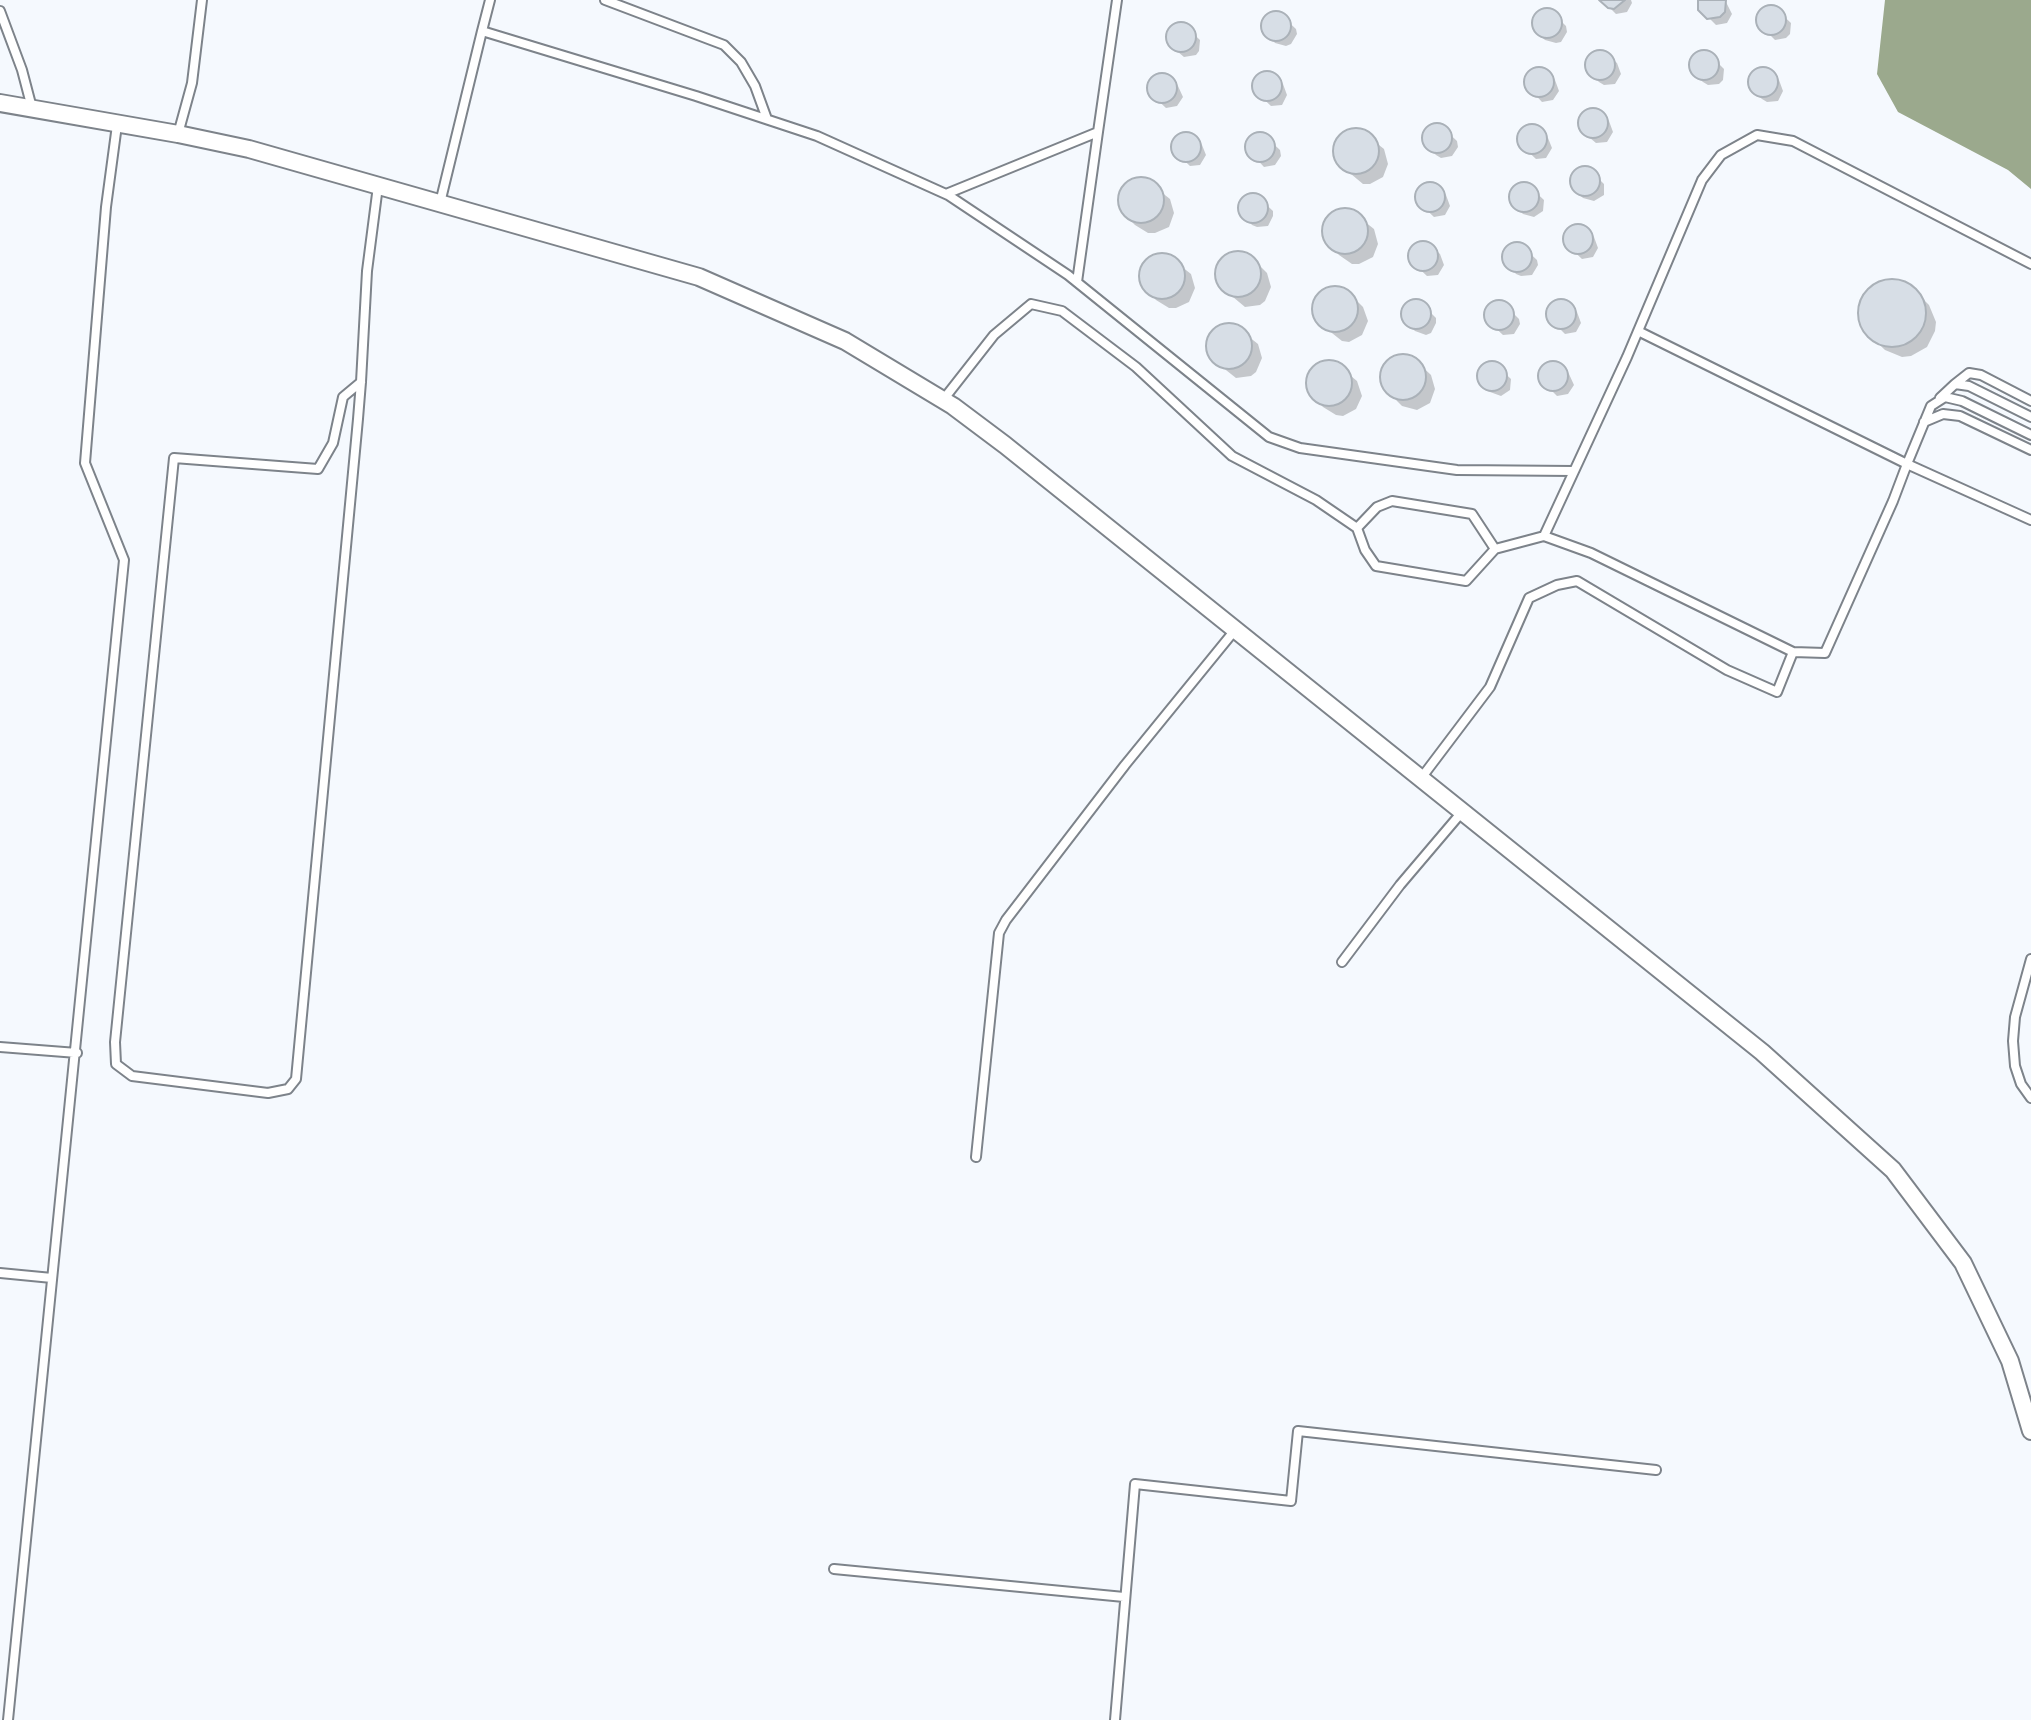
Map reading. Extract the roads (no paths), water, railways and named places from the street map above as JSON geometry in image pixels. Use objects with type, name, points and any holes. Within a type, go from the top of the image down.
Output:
[{"type":"street","points":[[0,103],[249,149],[699,277],[845,341],[943,400],[1005,445],[1762,1052],[1893,1170],[1963,1263],[2010,1361],[2031,1431]]},
{"type":"lane","points":[[178,134],[192,83],[202,0]]},
{"type":"lane","points":[[440,203],[490,0]]},
{"type":"lane","points":[[605,0],[724,45],[741,62],[755,86],[767,119]]},
{"type":"lane","points":[[1077,282],[1117,0]]},
{"type":"lane","points":[[0,11],[22,70],[32,109]]},
{"type":"lane","points":[[482,31],[817,136],[946,194],[1077,282],[1269,437],[1300,448],[1457,470],[1573,471]]},
{"type":"lane","points":[[8,1720],[124,560],[85,463],[106,207],[117,125]]},
{"type":"lane","points":[[946,194],[1098,132]]},
{"type":"lane","points":[[1544,536],[1638,331],[1702,180],[1721,155],[1757,135],[1793,141],[2031,264]]},
{"type":"lane","points":[[361,382],[343,397],[333,443],[318,469],[174,458],[115,1042],[116,1064],[132,1076],[268,1093],[288,1089],[296,1079],[361,382],[367,271],[378,186]]},
{"type":"lane","points":[[943,400],[994,335],[1031,304],[1062,311],[1136,367],[1232,456],[1316,500],[1357,528],[1365,550],[1376,566],[1466,581],[1495,549],[1544,536],[1591,553],[1793,652],[1825,653],[1893,501],[1931,406],[1969,373],[1981,375],[2031,401]]},
{"type":"lane","points":[[1638,331],[1907,464],[2031,520]]},
{"type":"lane","points":[[1955,384],[1969,386],[2031,417]]},
{"type":"lane","points":[[1931,406],[1945,397],[1953,399],[2031,435]]},
{"type":"lane","points":[[1924,422],[1943,414],[1960,416],[2031,450]]},
{"type":"lane","points":[[1357,528],[1377,507],[1392,501],[1472,514],[1495,549]]},
{"type":"lane","points":[[1422,777],[1490,687],[1529,598],[1557,585],[1577,581],[1727,670],[1777,692],[1793,652]]},
{"type":"lane","points":[[976,1157],[999,933],[1125,765],[1235,630]]},
{"type":"lane","points":[[1342,962],[1400,885],[1462,811]]},
{"type":"lane","points":[[2031,959],[2015,1017],[2013,1041],[2015,1066],[2021,1084],[2031,1098]]},
{"type":"lane","points":[[0,1047],[77,1053]]},
{"type":"lane","points":[[0,1273],[52,1278]]},
{"type":"lane","points":[[1115,1720],[1135,1484],[1291,1501],[1298,1431],[1656,1470]]},
{"type":"lane","points":[[834,1569],[1124,1597]]}]
